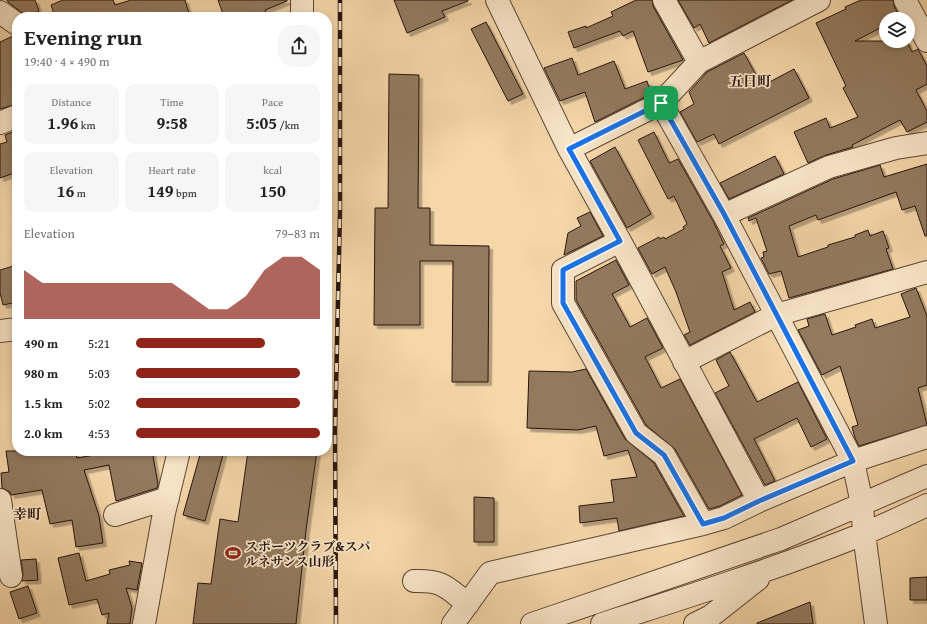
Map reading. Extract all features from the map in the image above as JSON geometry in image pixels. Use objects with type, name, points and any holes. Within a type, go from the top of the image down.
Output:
[{"type":"street","points":[[302,0],[302,12]]},
{"type":"street","points":[[497,0],[569,149],[759,501]]},
{"type":"street","points":[[664,0],[699,62]]},
{"type":"street","points":[[569,149],[661,103],[699,62],[819,0]]},
{"type":"street","points":[[905,0],[927,41]]},
{"type":"street","points":[[0,12],[12,20]]},
{"type":"street","points":[[661,103],[724,214],[853,461],[862,504],[864,533],[876,624]]},
{"type":"street","points":[[0,123],[12,118]]},
{"type":"street","points":[[724,214],[829,167],[896,148],[927,143]]},
{"type":"street","points":[[620,241],[563,270],[563,303],[636,433],[664,455],[703,524]]},
{"type":"street","points":[[684,362],[776,315],[927,272]]},
{"type":"street","points":[[0,332],[12,330]]},
{"type":"street","points":[[453,624],[490,573],[724,518],[759,501],[853,461],[927,437]]},
{"type":"street","points":[[144,624],[164,513],[179,456]]},
{"type":"street","points":[[532,624],[780,539],[927,476]]},
{"type":"street","points":[[115,515],[168,498]]},
{"type":"street","points":[[0,500],[2,537],[11,576]]},
{"type":"street","points":[[602,624],[690,597],[774,567],[864,533],[927,505]]},
{"type":"street","points":[[696,624],[711,616],[774,567]]},
{"type":"street","points":[[414,581],[435,582],[443,585],[468,604]]},
{"type":"street","points":[[690,597],[698,600],[702,605],[702,613],[696,624]]},
{"type":"building","points":[[7,0],[35,0],[39,11],[21,12]]},
{"type":"building","points":[[63,0],[113,0],[115,5],[131,0],[185,0],[189,12],[53,12],[51,5]]},
{"type":"building","points":[[218,0],[287,0],[265,10],[266,12],[222,12]]},
{"type":"building","points":[[394,0],[468,1],[442,11],[445,17],[407,33]]},
{"type":"building","points":[[636,0],[652,0],[653,6],[683,60],[648,72],[633,31],[623,36],[620,31],[574,48],[568,32],[586,26],[586,28],[613,16],[611,12]]},
{"type":"building","points":[[678,0],[792,0],[709,43],[700,24],[694,28]]},
{"type":"building","points":[[861,0],[893,0],[897,12],[879,12],[879,29],[855,41],[879,41],[879,48],[910,48],[912,52],[918,49],[927,66],[927,84],[916,90],[927,111],[927,122],[907,132],[900,120],[852,145],[853,147],[826,155],[808,163],[794,132],[826,118],[830,128],[858,117],[843,88],[846,86],[816,23],[846,9],[845,7]]},
{"type":"building","points":[[486,22],[523,94],[508,101],[471,29]]},
{"type":"building","points":[[12,36],[12,105],[0,109],[0,42]]},
{"type":"building","points":[[744,53],[762,86],[794,69],[809,98],[719,144],[714,134],[697,142],[680,112],[694,104],[689,92],[707,72]]},
{"type":"building","points":[[572,58],[578,75],[614,61],[625,89],[647,81],[651,94],[595,122],[585,92],[560,101],[544,68]]},
{"type":"building","points":[[389,74],[419,75],[418,208],[430,208],[430,245],[489,246],[488,382],[452,382],[453,261],[420,261],[420,325],[374,325],[375,208],[388,208]]},
{"type":"building","points":[[12,132],[12,174],[0,178],[0,144],[7,142],[5,135]]},
{"type":"building","points":[[654,132],[669,163],[678,159],[713,221],[724,244],[720,246],[731,268],[722,272],[734,310],[750,302],[755,312],[690,345],[684,335],[690,332],[676,292],[665,267],[652,274],[638,248],[659,237],[660,239],[664,237],[665,239],[684,229],[683,227],[687,224],[674,196],[668,199],[638,140]]},
{"type":"building","points":[[615,147],[651,214],[627,228],[590,161]]},
{"type":"building","points":[[775,156],[784,174],[729,199],[720,183]]},
{"type":"building","points":[[927,164],[927,236],[925,236],[915,206],[902,210],[896,192],[818,220],[816,215],[789,226],[798,257],[828,247],[828,245],[855,237],[855,235],[868,230],[870,236],[883,231],[889,248],[886,249],[893,269],[789,298],[781,271],[769,274],[761,258],[764,257],[763,252],[767,251],[756,218],[749,221],[748,218],[833,179],[880,165],[884,177]]},
{"type":"building","points":[[590,212],[603,236],[564,255],[568,233],[581,226],[577,218]]},
{"type":"building","points":[[616,260],[629,285],[612,294],[630,327],[647,318],[663,348],[645,357],[661,388],[680,379],[742,495],[720,506],[709,509],[675,449],[646,425],[576,300],[576,281]]},
{"type":"building","points":[[12,266],[12,303],[3,305],[0,293],[0,270]]},
{"type":"building","points":[[916,288],[927,316],[927,385],[918,388],[927,425],[859,446],[852,427],[858,425],[840,366],[822,375],[798,330],[809,326],[807,319],[825,314],[832,335],[856,327],[855,325],[872,319],[875,328],[910,317],[901,294]]},
{"type":"building","points":[[730,352],[757,402],[798,382],[827,439],[811,447],[797,418],[754,439],[775,481],[765,485],[715,393],[729,386],[716,360]]},
{"type":"building","points":[[586,369],[625,439],[654,463],[684,516],[619,531],[617,518],[580,523],[579,506],[614,502],[611,480],[637,477],[628,450],[604,456],[596,426],[578,430],[527,428],[529,371],[572,372]]},
{"type":"building","points":[[6,451],[12,451],[12,456],[76,456],[77,458],[88,456],[153,456],[158,484],[157,488],[116,501],[109,465],[84,470],[99,516],[103,543],[76,547],[72,520],[50,524],[42,490],[11,495],[10,492],[2,488],[1,473],[9,472]]},
{"type":"building","points":[[200,456],[223,456],[205,521],[183,515]]},
{"type":"building","points":[[247,456],[316,456],[306,530],[296,624],[193,624],[198,583],[211,584],[220,519],[238,522]]},
{"type":"building","points":[[474,497],[494,498],[494,542],[474,542]]},
{"type":"building","points":[[79,553],[86,581],[110,574],[109,570],[130,565],[129,561],[142,563],[137,590],[126,588],[132,608],[130,624],[107,624],[109,613],[102,615],[97,599],[69,605],[58,558]]},
{"type":"building","points":[[36,559],[38,580],[22,581],[23,574],[21,560]]},
{"type":"building","points":[[927,577],[927,600],[910,600],[910,578]]},
{"type":"building","points":[[28,586],[37,613],[19,619],[10,592]]},
{"type":"building","points":[[810,602],[813,624],[757,624],[757,623]]},
{"type":"railway","points":[[336,624],[335,433],[340,211],[340,0]]},
{"type":"place","name":"スポーツクラブ&スパ ルネサンス山形","points":[[233,553]]},
{"type":"district","name":"五日町","points":[[750,81]]},
{"type":"district","name":"幸町","points":[[27,514]]},
{"type":"route","points":[[661,103],[724,214],[853,461],[759,501],[724,518],[703,524],[664,455],[636,433],[563,303],[563,270],[620,241],[569,149],[661,103]]}]
